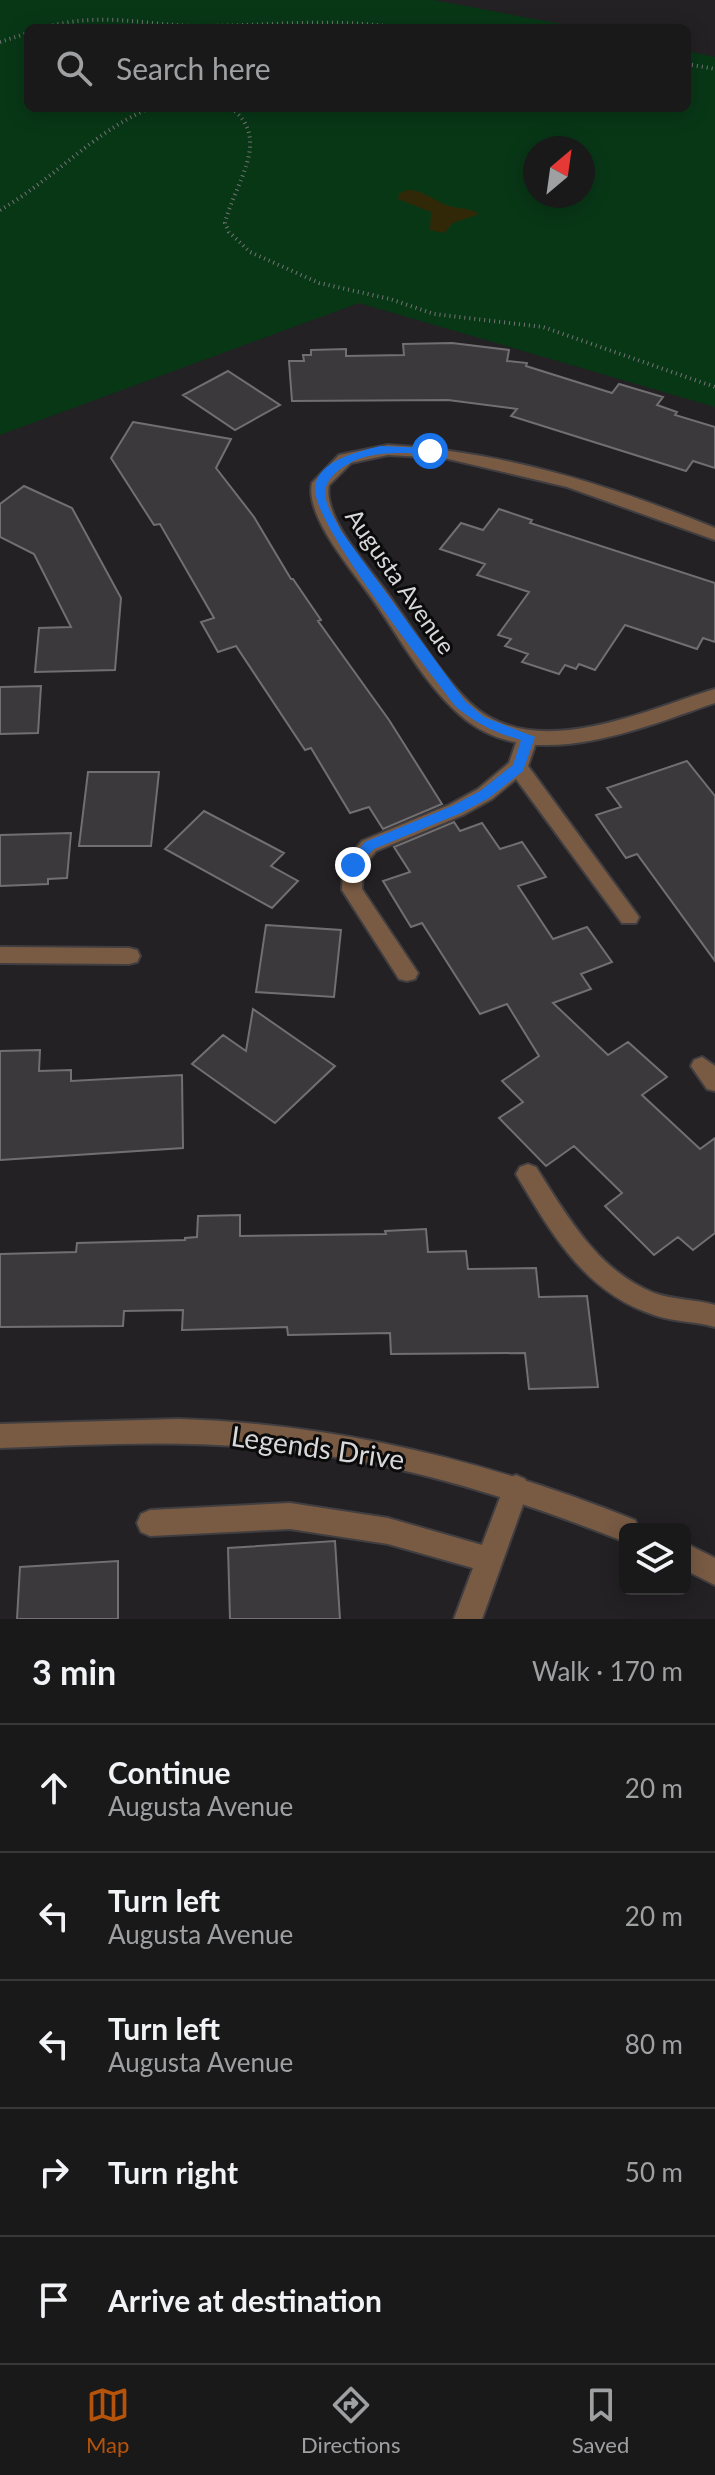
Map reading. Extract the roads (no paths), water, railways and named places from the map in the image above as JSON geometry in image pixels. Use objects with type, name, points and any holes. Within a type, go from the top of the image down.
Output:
[{"type":"street","name":"Augusta Avenue","points":[[713,700],[584,733],[528,737],[479,720],[444,684],[324,511],[320,501],[321,483],[332,468],[348,458],[380,450],[461,455],[612,496],[715,534]]},
{"type":"street","points":[[407,973],[352,890],[353,865],[369,846],[456,810],[485,794],[518,767],[528,737]]},
{"type":"street","points":[[518,767],[629,917]]},
{"type":"street","points":[[0,955],[129,956]]},
{"type":"street","points":[[528,1174],[573,1247],[603,1278],[649,1303],[715,1316]]},
{"type":"street","name":"Legends Drive","points":[[0,1436],[212,1433],[283,1438],[354,1448],[423,1462],[516,1488],[619,1526]]},
{"type":"street","points":[[468,1619],[516,1488]]},
{"type":"street","points":[[150,1523],[290,1516],[388,1531],[490,1560]]},
{"type":"street","points":[[691,1559],[715,1572]]}]
